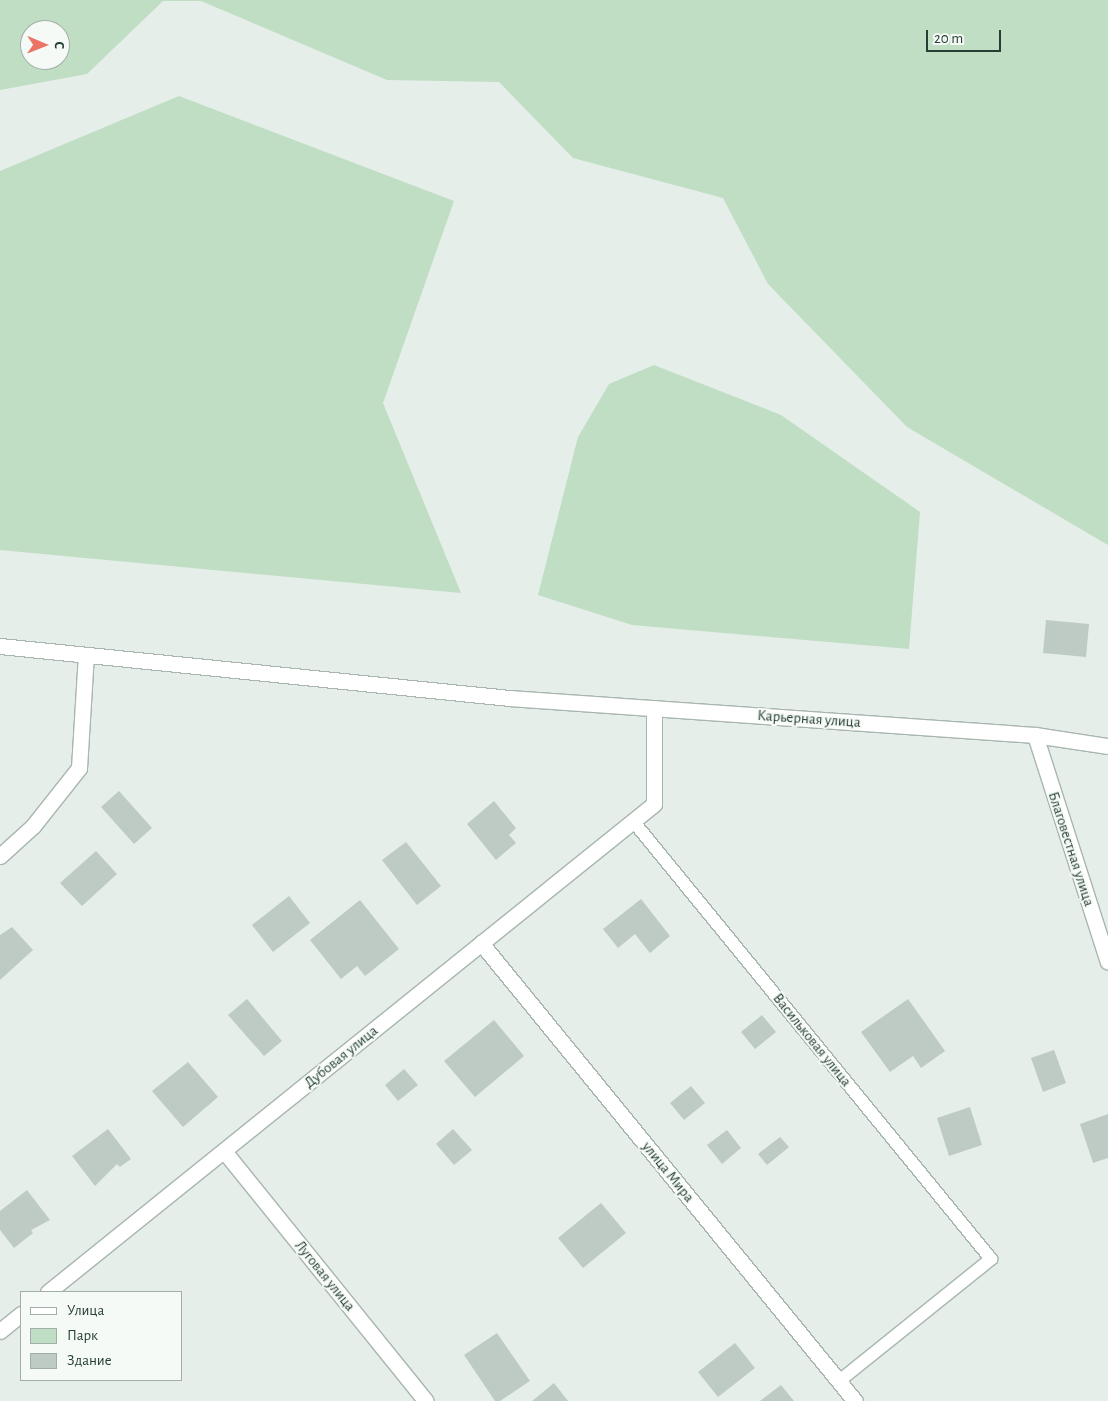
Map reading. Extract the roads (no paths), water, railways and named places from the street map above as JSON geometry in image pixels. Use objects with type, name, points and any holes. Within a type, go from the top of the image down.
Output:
[{"type":"street","name":"Карьерная улица","points":[[0,646],[509,698],[1035,735],[1108,746]]},
{"type":"street","points":[[0,856],[33,826],[79,768],[86,655]]},
{"type":"street","name":"Дубовая улица","points":[[49,1291],[654,804],[654,708]]},
{"type":"street","name":"Благовестная улица","points":[[1035,735],[1108,962]]},
{"type":"street","name":"улица Мира","points":[[481,944],[855,1401]]},
{"type":"street","name":"Луговая улица","points":[[224,1151],[426,1401]]},
{"type":"street","points":[[0,1331],[20,1315]]},
{"type":"lane","name":"Васильковая улица","points":[[633,821],[991,1259],[839,1381]]}]
